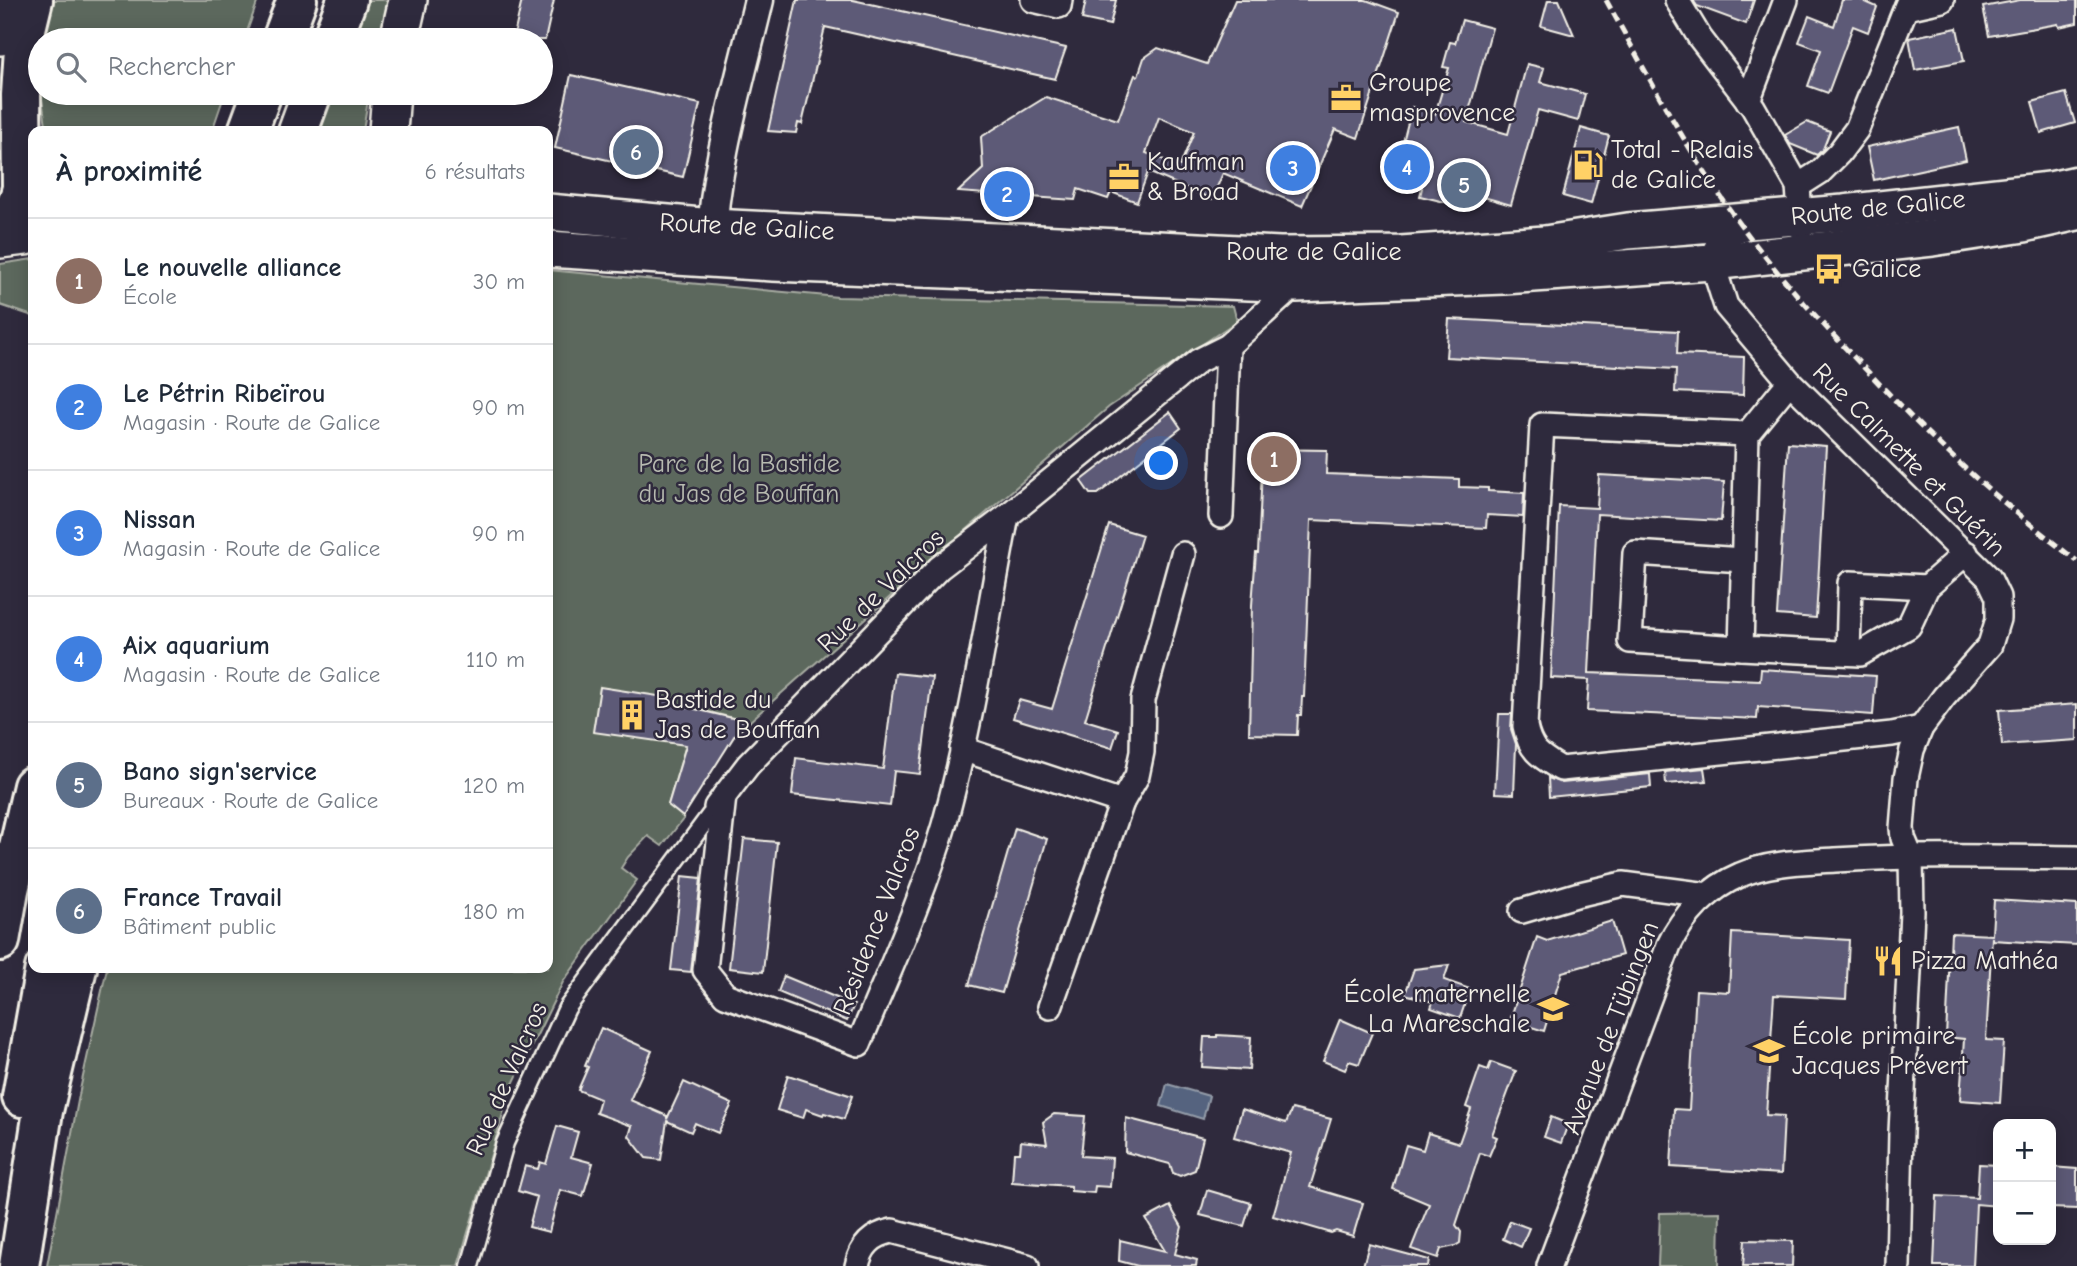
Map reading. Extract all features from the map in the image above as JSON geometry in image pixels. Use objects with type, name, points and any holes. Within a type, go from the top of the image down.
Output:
[{"type":"highway","points":[[0,36],[7,0]]},
{"type":"highway","points":[[0,218],[5,217],[18,201],[24,33],[33,0]]},
{"type":"highway","points":[[270,28],[279,0]]},
{"type":"highway","points":[[286,28],[297,0]]},
{"type":"highway","points":[[336,28],[347,0]]},
{"type":"highway","points":[[402,28],[408,0]]},
{"type":"highway","points":[[21,95],[30,126]]},
{"type":"highway","points":[[240,126],[246,105]]},
{"type":"highway","points":[[250,126],[258,105]]},
{"type":"highway","points":[[300,126],[308,105]]},
{"type":"highway","points":[[0,941],[28,808]]},
{"type":"highway","points":[[1,1266],[17,1128],[44,973]]},
{"type":"highway","points":[[19,1266],[43,1111],[76,973]]},
{"type":"main road","name":"Route de Galice","points":[[1298,270],[1401,254],[1545,244],[1790,206],[1844,213],[2050,190],[2077,184]]},
{"type":"main road","name":"Route de Galice","points":[[553,250],[711,243],[1298,270],[1504,276],[1712,262],[1932,238],[2024,224],[2077,212]]},
{"type":"main road","name":"Route de Galice","points":[[553,213],[711,243]]},
{"type":"main road","points":[[0,240],[28,236]]},
{"type":"street","points":[[711,243],[723,152],[759,0]]},
{"type":"street","points":[[1033,0],[1059,6],[1060,0]]},
{"type":"street","points":[[1677,0],[1700,38],[1748,101],[1790,206],[1804,252]]},
{"type":"street","points":[[1748,101],[1786,0]]},
{"type":"street","points":[[1712,262],[1722,236],[1790,206],[1839,153],[1857,129],[1907,4],[1942,0]]},
{"type":"street","name":"Rue Calmette et Guérin","points":[[1712,262],[1726,306],[1790,382],[1966,553],[1989,578],[1998,597],[1998,619],[1990,645],[1921,727],[1912,750],[1906,778],[1902,828],[1911,857],[1912,912],[1897,1224]]},
{"type":"street","name":"Rue de Valcros","points":[[470,1266],[505,1143],[567,1008],[748,765],[939,568],[1198,361],[1228,346],[1298,270]]},
{"type":"street","points":[[1221,516],[1228,346]]},
{"type":"street","points":[[1741,648],[1747,434],[1782,391]]},
{"type":"street","points":[[1747,434],[1542,425],[1525,726],[1528,741],[1539,755],[1561,769],[1892,734],[1921,727]]},
{"type":"street","name":"Résidence Valcros","points":[[724,796],[705,970],[725,995],[859,1044],[944,825],[962,749],[1007,516]]},
{"type":"street","points":[[1743,560],[1634,553],[1630,640],[1860,654],[1909,626],[1927,587],[1966,553]]},
{"type":"street","points":[[1050,1007],[1122,802],[1137,776],[1142,752],[1143,700],[1183,554]]},
{"type":"street","points":[[1847,653],[1850,583],[1927,587]]},
{"type":"street","points":[[962,749],[1122,802]]},
{"type":"street","name":"Avenue de Tübingen","points":[[1549,1266],[1669,945],[1676,930],[1708,895],[1741,874],[1773,866],[1811,862],[1911,857],[2077,859]]},
{"type":"street","points":[[1522,911],[1623,884],[1708,895]]},
{"type":"street","points":[[1888,1266],[1897,1224]]},
{"type":"street","points":[[1897,1224],[1898,1266]]},
{"type":"street","points":[[857,1266],[867,1242],[878,1233],[892,1231],[1027,1266]]},
{"type":"green space","points":[[52,0],[258,0],[248,28],[46,28]]},
{"type":"green space","points":[[369,0],[392,0],[384,28],[358,28]]},
{"type":"green space","points":[[43,105],[221,105],[214,126],[46,126]]},
{"type":"green space","points":[[329,105],[367,105],[364,126],[321,126]]},
{"type":"green space","points":[[28,260],[28,314],[0,305],[0,264]]},
{"type":"green space","name":"Parc de la Bastide du Jas de Bouffan","points":[[553,270],[838,297],[1233,306],[1237,321],[1109,407],[749,722],[694,708],[692,725],[668,805],[684,818],[662,846],[648,836],[628,857],[621,868],[637,880],[563,982],[510,1090],[458,1266],[47,1266],[80,1090],[106,973],[553,973]]},
{"type":"green space","points":[[1720,1212],[1719,1266],[1658,1266],[1660,1213]]},
{"type":"water","points":[[1167,1084],[1209,1096],[1203,1119],[1161,1106]]},
{"type":"building","points":[[522,0],[554,0],[548,28],[516,28]]},
{"type":"building","points":[[797,0],[853,0],[1066,48],[1055,79],[825,27],[802,124],[798,123],[796,133],[768,131]]},
{"type":"building","points":[[1086,0],[1116,0],[1110,25],[1082,19]]},
{"type":"building","points":[[1235,0],[1366,0],[1399,12],[1358,138],[1335,129],[1302,206],[1223,173],[1212,199],[1148,172],[1137,202],[1111,192],[1108,199],[1078,189],[1075,200],[958,192],[983,169],[981,137],[1046,97],[1118,120],[1144,58],[1158,48],[1207,64]],"holes":[[[1159,117],[1194,132],[1180,166],[1146,153]]]},
{"type":"building","points":[[1548,0],[1559,0],[1574,35],[1541,26]]},
{"type":"building","points":[[1693,0],[1754,0],[1746,24],[1697,6]]},
{"type":"building","points":[[1842,0],[1861,0],[1877,7],[1868,32],[1853,26],[1828,93],[1808,86],[1821,50],[1799,42],[1809,16],[1834,26]]},
{"type":"building","points":[[2020,0],[2077,0],[2077,23],[1989,36],[1983,7]]},
{"type":"building","points":[[1462,20],[1492,28],[1466,122],[1508,134],[1527,64],[1544,68],[1540,82],[1585,94],[1578,121],[1538,110],[1511,205],[1470,193],[1469,198],[1453,193],[1449,203],[1420,196],[1422,188],[1393,181],[1412,107],[1435,114],[1449,68],[1443,67],[1450,42],[1455,43]]},
{"type":"building","points":[[1957,28],[1964,61],[1915,70],[1909,38]]},
{"type":"building","points":[[571,75],[700,104],[683,177],[555,148]]},
{"type":"building","points":[[2066,93],[2075,123],[2041,133],[2032,102]]},
{"type":"building","points":[[1807,122],[1830,131],[1823,149],[1817,155],[1790,144],[1785,135]]},
{"type":"building","points":[[1959,127],[1966,160],[1874,180],[1867,147]]},
{"type":"building","points":[[1581,128],[1609,136],[1591,204],[1563,196]]},
{"type":"building","points":[[1449,319],[1678,331],[1677,354],[1744,357],[1743,395],[1675,392],[1676,369],[1446,357]]},
{"type":"building","points":[[1170,412],[1181,428],[1098,494],[1090,494],[1081,481]]},
{"type":"building","points":[[1788,443],[1826,446],[1816,618],[1777,615]]},
{"type":"building","points":[[1263,449],[1327,450],[1326,474],[1459,479],[1459,487],[1524,493],[1523,517],[1487,515],[1486,528],[1311,520],[1304,697],[1301,715],[1298,715],[1297,735],[1249,734],[1252,605],[1258,553]]},
{"type":"building","points":[[1599,475],[1724,482],[1721,521],[1597,514],[1589,673],[1760,680],[1761,669],[1876,676],[1873,715],[1758,707],[1757,719],[1587,711],[1589,680],[1551,678],[1559,506],[1597,508]]},
{"type":"building","points":[[1109,525],[1142,535],[1085,720],[1118,730],[1112,748],[1013,718],[1019,700],[1052,709]]},
{"type":"building","points":[[895,673],[932,677],[920,774],[894,771],[890,806],[792,795],[796,758],[883,769]]},
{"type":"building","points":[[600,687],[671,698],[670,703],[749,722],[735,735],[683,817],[668,805],[686,745],[593,732]]},
{"type":"building","points":[[2077,704],[2077,740],[2002,745],[1999,710]]},
{"type":"building","points":[[1499,714],[1512,714],[1511,729],[1516,744],[1514,794],[1495,793]]},
{"type":"building","points":[[1704,768],[1706,781],[1666,784],[1665,772]]},
{"type":"building","points":[[1650,774],[1651,787],[1549,797],[1548,778],[1562,783]]},
{"type":"building","points":[[1015,828],[1047,839],[1002,993],[969,985]]},
{"type":"building","points":[[744,839],[777,842],[763,972],[729,968]]},
{"type":"building","points":[[682,876],[701,878],[691,972],[671,970]]},
{"type":"building","points":[[1994,900],[2077,905],[2077,945],[1992,940],[1992,937],[1986,1040],[2004,1041],[2000,1103],[1960,1100],[1964,1039],[1946,1037],[1951,933],[1992,935]]},
{"type":"building","points":[[1612,921],[1622,955],[1562,972],[1544,1031],[1510,1020],[1537,937],[1547,941]]},
{"type":"building","points":[[1732,933],[1849,940],[1846,999],[1774,995],[1766,1115],[1784,1116],[1781,1174],[1671,1167],[1674,1109],[1689,1110],[1696,990],[1729,992]]},
{"type":"building","points":[[1449,965],[1444,980],[1470,989],[1460,1018],[1431,1008],[1433,1002],[1405,994],[1414,969]]},
{"type":"building","points":[[784,976],[854,1005],[847,1021],[778,992]]},
{"type":"building","points":[[1340,1019],[1372,1033],[1359,1064],[1349,1061],[1345,1070],[1323,1061]]},
{"type":"building","points":[[601,1028],[652,1051],[630,1100],[667,1116],[667,1119],[684,1082],[732,1104],[718,1133],[695,1123],[691,1132],[667,1121],[661,1160],[646,1158],[629,1136],[632,1126],[596,1113],[600,1099],[578,1090]]},
{"type":"building","points":[[1204,1037],[1251,1037],[1249,1070],[1202,1067]]},
{"type":"building","points":[[1491,1062],[1516,1071],[1492,1135],[1497,1137],[1489,1156],[1480,1153],[1456,1225],[1461,1232],[1460,1243],[1441,1249],[1438,1258],[1411,1249],[1429,1204],[1393,1189],[1406,1145],[1423,1150],[1428,1133],[1459,1143],[1471,1109],[1466,1107],[1480,1067],[1488,1070]]},
{"type":"building","points":[[788,1075],[852,1096],[844,1119],[806,1109],[803,1118],[777,1110]]},
{"type":"building","points":[[1242,1109],[1286,1123],[1292,1109],[1331,1119],[1310,1187],[1363,1203],[1353,1236],[1336,1231],[1331,1233],[1273,1216],[1291,1153],[1234,1137]]},
{"type":"building","points":[[1054,1114],[1085,1116],[1081,1156],[1112,1158],[1110,1187],[1095,1186],[1094,1193],[1071,1191],[1071,1186],[1012,1182],[1014,1153],[1020,1153],[1021,1141],[1047,1144],[1043,1122]]},
{"type":"building","points":[[1551,1117],[1568,1124],[1561,1143],[1544,1137]]},
{"type":"building","points":[[1126,1118],[1203,1138],[1195,1170],[1180,1176],[1173,1173],[1170,1164],[1125,1152]]},
{"type":"building","points":[[557,1126],[578,1132],[571,1157],[593,1163],[583,1196],[560,1190],[549,1232],[529,1227],[537,1197],[518,1191],[525,1166],[538,1169],[540,1162],[546,1164]]},
{"type":"building","points":[[1979,1164],[1993,1165],[1993,1206],[1976,1204],[1973,1266],[1934,1266],[1937,1196],[1977,1198]]},
{"type":"building","points":[[2056,1167],[2077,1169],[2077,1209],[2056,1208]]},
{"type":"building","points":[[1207,1190],[1251,1203],[1244,1226],[1200,1215]]},
{"type":"building","points":[[1170,1206],[1182,1227],[1175,1254],[1197,1260],[1196,1266],[1138,1266],[1119,1261],[1120,1240],[1165,1251],[1146,1219]]},
{"type":"building","points":[[1510,1221],[1529,1228],[1521,1247],[1503,1239]]},
{"type":"building","points":[[1745,1240],[1793,1241],[1792,1266],[1743,1266]]},
{"type":"building","points":[[1369,1244],[1429,1260],[1428,1266],[1363,1266]]},
{"type":"railway","points":[[1606,0],[1697,160],[1730,210],[1780,275],[1930,436],[2006,504],[2077,561]]},
{"type":"place","name":"Groupe masprovence","points":[[1346,98]]},
{"type":"place","name":"France Travail","points":[[636,152]]},
{"type":"place","name":"Total - Relais de Galice","points":[[1588,165]]},
{"type":"place","name":"Aix aquarium","points":[[1407,167]]},
{"type":"place","name":"Nissan","points":[[1293,168]]},
{"type":"place","name":"Kaufman & Broad","points":[[1124,177]]},
{"type":"place","name":"Bano sign'service","points":[[1464,185]]},
{"type":"place","name":"Le Pétrin Ribeïrou","points":[[1007,194]]},
{"type":"place","name":"Galice","points":[[1829,269]]},
{"type":"place","name":"Le nouvelle alliance","points":[[1274,459]]},
{"type":"place","name":"Bastide du Jas de Bouffan","points":[[632,715]]},
{"type":"place","name":"Pizza Mathéa","points":[[1888,961]]},
{"type":"place","name":"École maternelle La Mareschale","points":[[1553,1009]]},
{"type":"place","name":"École primaire Jacques Prévert","points":[[1769,1051]]}]
